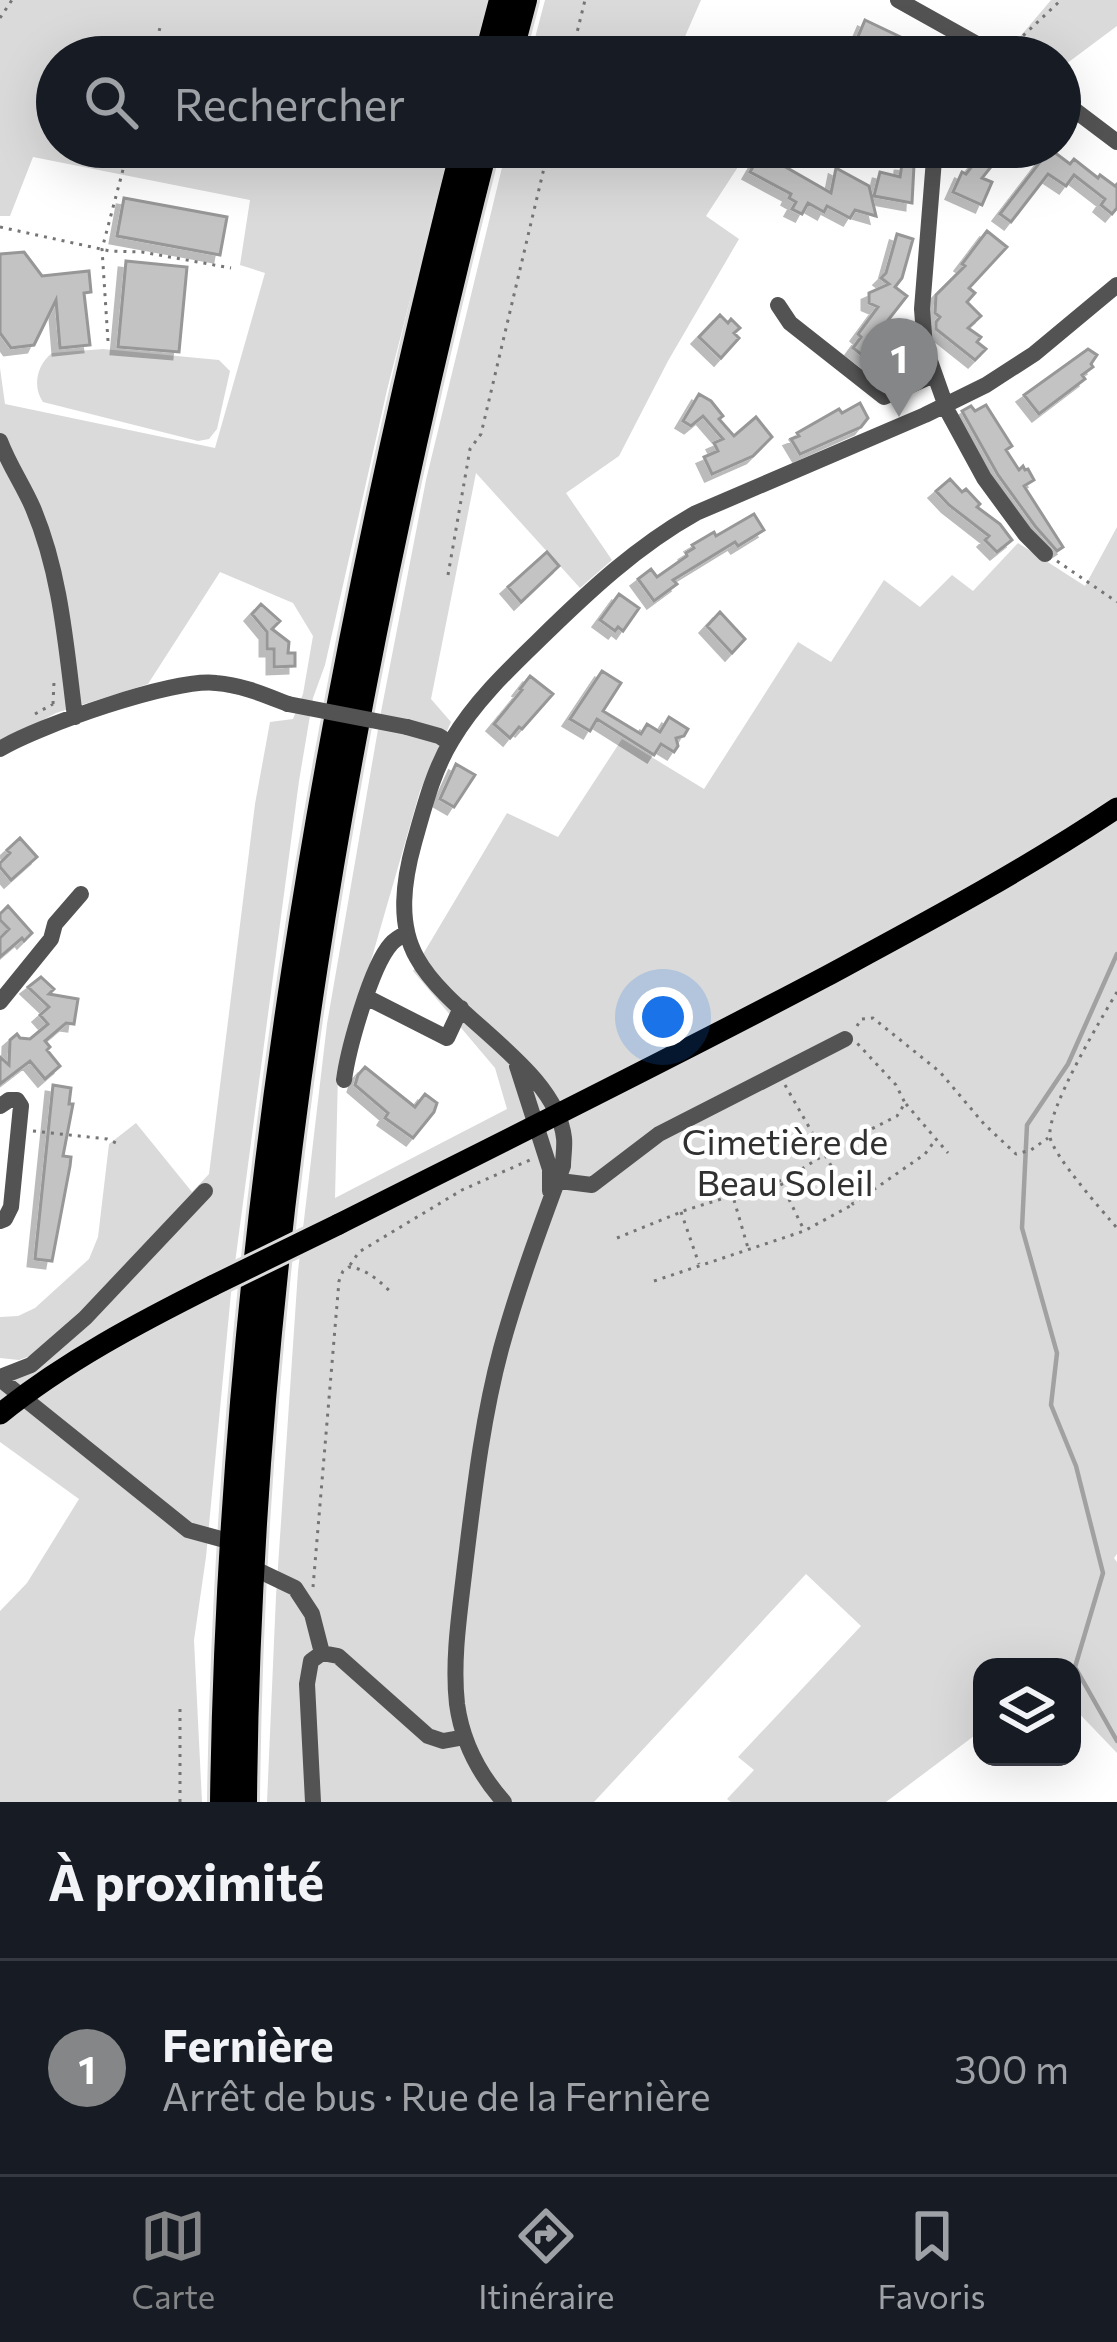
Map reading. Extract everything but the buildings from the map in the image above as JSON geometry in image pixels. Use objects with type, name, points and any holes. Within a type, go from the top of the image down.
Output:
[{"type":"highway","points":[[492,36],[501,0]]},
{"type":"highway","points":[[516,36],[525,0]]},
{"type":"highway","points":[[527,36],[536,0]]},
{"type":"highway","points":[[222,1802],[232,1542],[273,1102],[313,838],[352,627],[458,168]]},
{"type":"highway","points":[[244,1802],[253,1568],[267,1380],[286,1186],[320,932],[412,450],[481,168]]},
{"type":"highway","points":[[286,1186],[300,1166],[328,952],[386,627],[493,168]]},
{"type":"main road","points":[[0,1414],[144,1320],[732,1026],[981,893],[1117,808]]},
{"type":"street","points":[[898,0],[962,36]]},
{"type":"street","points":[[1081,115],[1117,142]]},
{"type":"street","points":[[933,168],[922,309],[925,347],[946,405],[984,478],[1045,554]]},
{"type":"street","points":[[504,1802],[488,1784],[465,1737],[457,1702],[466,1556],[501,1348],[554,1180],[563,1166],[564,1140],[557,1114],[531,1075],[460,1008],[416,956],[404,905],[408,865],[428,794],[450,742],[473,709],[623,561],[661,532],[1006,374],[1117,285]]},
{"type":"street","points":[[778,305],[790,323],[884,397]]},
{"type":"street","points":[[884,397],[934,375]]},
{"type":"street","points":[[884,397],[882,420],[887,431]]},
{"type":"street","points":[[0,441],[33,508],[50,562],[64,618],[75,717]]},
{"type":"street","points":[[0,749],[75,717],[176,686],[212,682],[450,742]]},
{"type":"street","points":[[0,1002],[80,894]]},
{"type":"street","points":[[344,1080],[347,1052],[366,997],[386,951],[407,933]]},
{"type":"street","points":[[366,997],[448,1038],[460,1008]]},
{"type":"street","points":[[554,1180],[592,1185],[658,1133],[848,1039]]},
{"type":"street","points":[[515,1061],[554,1180]]},
{"type":"street","points":[[0,1106],[9,1100],[21,1106],[12,1134],[11,1207],[0,1221]]},
{"type":"street","points":[[0,1378],[31,1365],[86,1318],[205,1191]]},
{"type":"street","points":[[0,1378],[188,1530],[232,1542]]},
{"type":"street","points":[[253,1568],[295,1588],[311,1614],[322,1653]]},
{"type":"street","points":[[313,1802],[308,1684],[311,1661],[322,1653],[338,1656],[428,1736],[443,1741],[465,1737]]},
{"type":"path","points":[[0,18],[12,0]]},
{"type":"path","points":[[576,36],[585,0]]},
{"type":"path","points":[[1020,36],[1060,0]]},
{"type":"path","points":[[158,36],[161,24]]},
{"type":"path","points":[[108,341],[102,250],[123,168]]},
{"type":"path","points":[[448,575],[470,449],[481,434],[544,168]]},
{"type":"path","points":[[0,227],[102,250],[231,268]]},
{"type":"path","points":[[1045,554],[1117,602]]},
{"type":"path","points":[[52,704],[55,669]]},
{"type":"path","points":[[1117,992],[1054,1114],[1050,1137],[1117,1228]]},
{"type":"path","points":[[948,1153],[862,1046],[848,1039],[861,1019],[873,1018],[940,1072],[1016,1154],[1050,1137]]},
{"type":"path","points":[[778,1073],[853,1204]]},
{"type":"path","points":[[617,1238],[681,1211],[780,1181],[897,1116],[905,1103]]},
{"type":"path","points":[[12,1134],[107,1139],[121,1145]]},
{"type":"path","points":[[654,1281],[804,1231],[925,1154],[936,1138]]},
{"type":"path","points":[[305,1604],[313,1592],[343,1271],[359,1252],[462,1190],[546,1154]]},
{"type":"path","points":[[780,1181],[804,1231]]},
{"type":"path","points":[[734,1196],[748,1250]]},
{"type":"path","points":[[681,1211],[699,1266]]},
{"type":"path","points":[[350,1267],[369,1274],[394,1294]]},
{"type":"path","points":[[180,1706],[180,1802]]},
{"type":"green space","points":[[0,0],[487,0],[478,36],[36,36],[36,158],[10,216],[0,216]]},
{"type":"green space","points":[[545,0],[701,0],[685,36],[536,36]]},
{"type":"green space","points":[[1051,0],[1117,0],[1117,26],[1081,53],[1081,36],[1021,36]]},
{"type":"green space","points":[[89,168],[444,168],[325,665],[313,698],[299,781],[231,1293],[194,1640],[202,1802],[0,1802],[0,1611],[27,1583],[79,1499],[0,1442],[0,1385],[30,1356],[0,1358],[0,1317],[35,1308],[89,1259],[98,1237],[109,1144],[136,1123],[192,1192],[209,1174],[255,804],[270,722],[293,719],[303,694],[313,636],[293,603],[220,572],[148,684],[56,713],[0,743],[0,368],[5,404],[215,448],[265,273],[240,265],[250,200]]},
{"type":"green space","name":"Cimetière de Beau Soleil","points":[[502,168],[737,168],[706,216],[739,239],[619,456],[566,493],[612,560],[580,588],[476,473],[431,699],[451,722],[420,791],[338,1075],[335,1198],[507,1109],[495,1068],[413,971],[507,813],[558,837],[622,739],[704,789],[798,642],[831,662],[884,580],[920,607],[952,575],[973,591],[1018,543],[1085,586],[1117,527],[1117,1753],[1081,1715],[1081,1658],[973,1658],[973,1737],[886,1802],[731,1802],[727,1799],[754,1770],[738,1757],[861,1626],[806,1574],[594,1802],[267,1802],[298,1271],[327,1024],[426,480]]},
{"type":"green space","points":[[103,349],[219,360],[230,371],[217,429],[209,439],[198,441],[43,402],[38,376],[52,353]]},
{"type":"waterway","points":[[1117,954],[1068,1064],[1027,1125],[1022,1228],[1057,1353],[1051,1405],[1076,1466],[1103,1573],[1075,1667],[1117,1741]]},
{"type":"place","name":"Fernière","points":[[899,417]]}]
